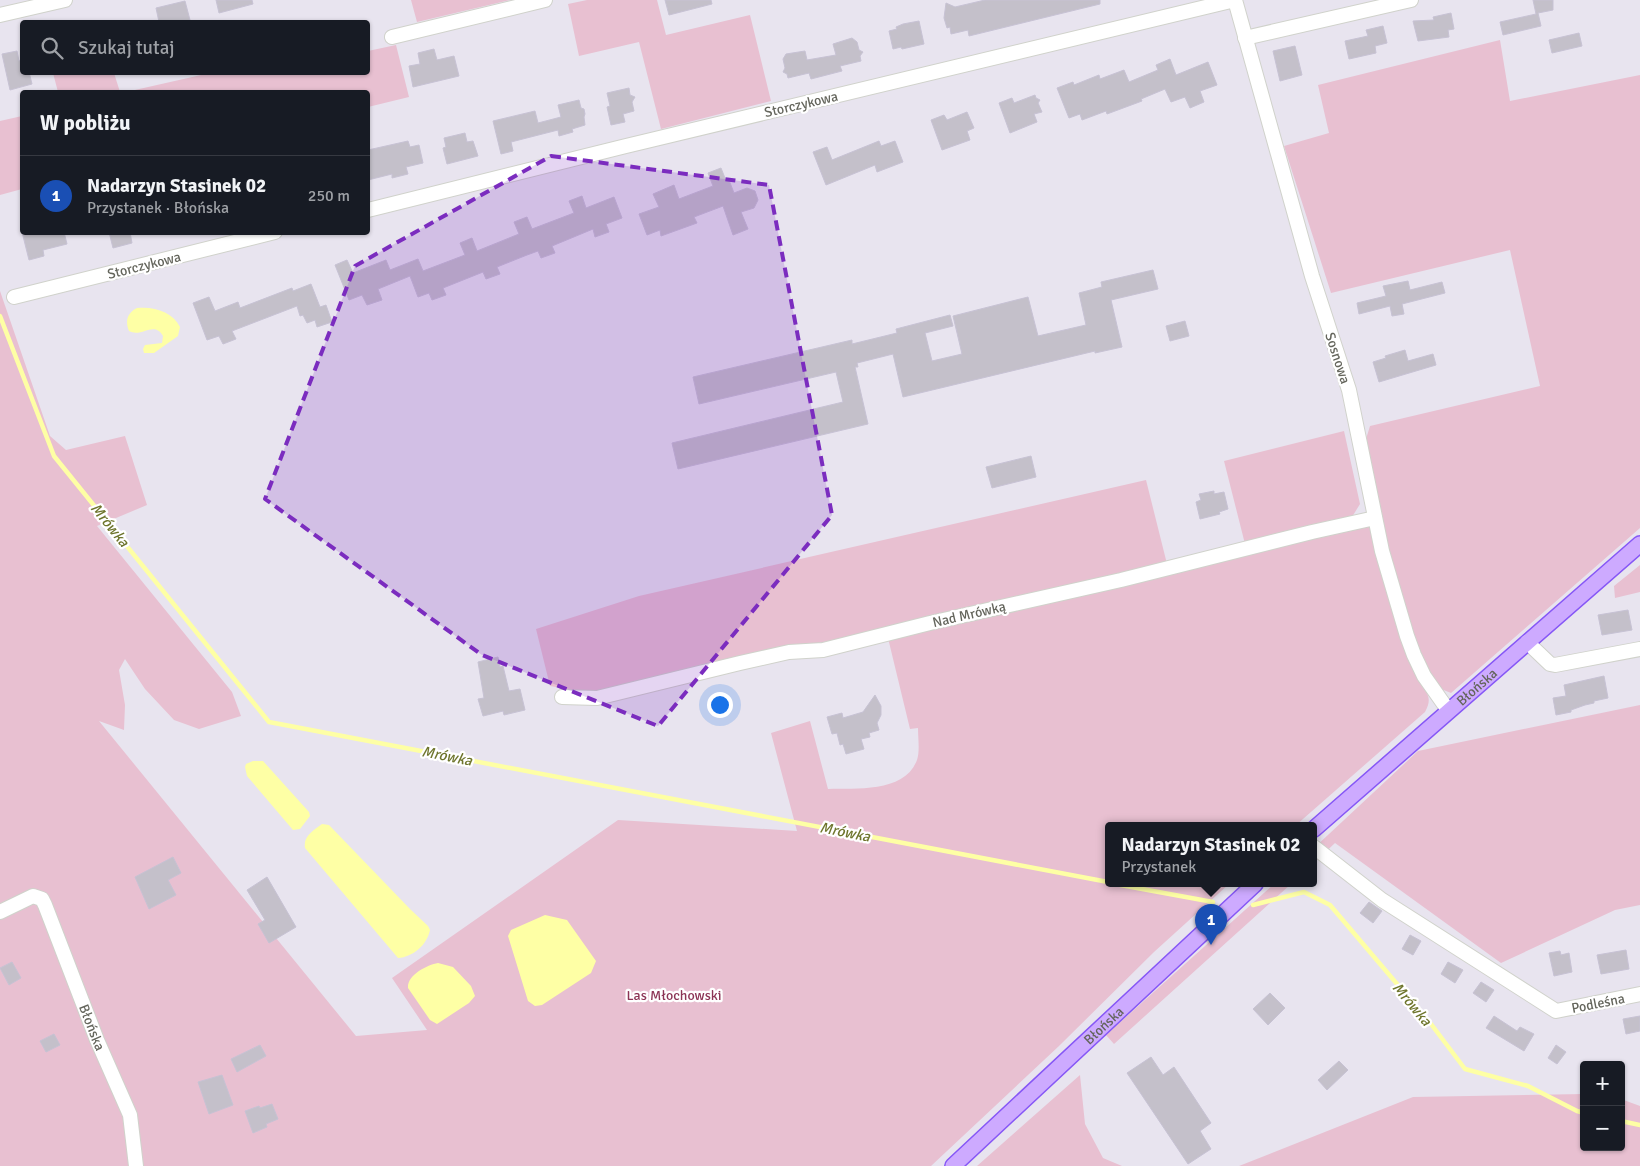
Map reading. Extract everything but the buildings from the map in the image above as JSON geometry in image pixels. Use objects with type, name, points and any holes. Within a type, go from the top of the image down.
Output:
[{"type":"main road","name":"Błońska","points":[[1317,826],[1640,544]]},
{"type":"main road","name":"Błońska","points":[[953,1166],[1252,887]]},
{"type":"street","points":[[0,16],[65,0]]},
{"type":"street","points":[[392,37],[545,0]]},
{"type":"street","name":"Sosnowa","points":[[1235,0],[1312,276],[1348,390],[1382,551],[1414,656],[1424,676],[1448,710]]},
{"type":"street","name":"Storczykowa","points":[[370,210],[1235,0]]},
{"type":"street","points":[[1245,38],[1411,0]]},
{"type":"street","name":"Storczykowa","points":[[14,297],[263,235]]},
{"type":"street","name":"Nad Mrówką","points":[[562,697],[597,698],[781,654],[823,650],[1375,518]]},
{"type":"street","points":[[1527,642],[1550,664],[1555,665],[1640,649]]},
{"type":"street","name":"Podleśna","points":[[1317,849],[1382,900],[1556,1011],[1640,994]]},
{"type":"street","name":"Błońska","points":[[0,912],[33,896],[42,899],[52,918],[97,1040],[130,1115],[136,1166]]},
{"type":"highlighted area","points":[[551,156],[769,185],[832,515],[658,726],[482,655],[265,499],[355,266]]},
{"type":"green space","points":[[411,0],[510,0],[417,22]]},
{"type":"green space","points":[[587,0],[657,0],[666,35],[750,15],[771,101],[661,129],[639,42],[579,56],[568,4]]},
{"type":"green space","points":[[1500,40],[1510,101],[1640,75],[1640,528],[1451,693],[1441,689],[1432,680],[1421,659],[1387,550],[1366,439],[1370,426],[1540,386],[1510,250],[1331,293],[1284,146],[1329,133],[1318,85]]},
{"type":"green space","points":[[396,45],[409,97],[370,107],[370,90],[135,90],[201,75],[370,75],[370,51]]},
{"type":"green space","points":[[54,75],[115,75],[119,90],[57,90]]},
{"type":"green space","points":[[20,116],[20,190],[0,195],[0,121]]},
{"type":"green space","name":"Las Młochowski","points":[[0,291],[50,436],[66,450],[125,436],[147,505],[97,526],[232,692],[241,716],[199,729],[174,720],[145,689],[125,659],[119,670],[125,705],[124,730],[99,721],[356,1036],[427,1030],[392,978],[618,820],[797,831],[771,733],[810,721],[828,789],[865,788],[891,783],[902,778],[911,771],[917,760],[919,749],[918,728],[910,729],[888,638],[1355,525],[1371,526],[1428,695],[1429,701],[1425,712],[1300,822],[1105,822],[1105,887],[1226,887],[1154,952],[1059,1046],[931,1166],[0,1166]]},
{"type":"green space","points":[[1344,431],[1360,504],[1352,517],[1245,544],[1224,461]]},
{"type":"green space","points":[[1146,480],[1167,564],[886,631],[790,648],[595,694],[550,686],[536,629],[639,596]]},
{"type":"green space","points":[[1640,565],[1640,592],[1615,598],[1614,586]]},
{"type":"green space","points":[[1640,705],[1640,905],[1615,910],[1501,963],[1335,843],[1317,860],[1317,845],[1418,751]]},
{"type":"green space","points":[[1271,887],[1288,887],[1114,1044],[1106,1035]]},
{"type":"green space","points":[[1080,1075],[1085,1124],[1103,1158],[1122,1166],[977,1166]]},
{"type":"green space","points":[[1580,1094],[1580,1151],[1625,1151],[1625,1100],[1640,1106],[1640,1166],[1239,1166],[1413,1097]]},
{"type":"shaded area","points":[[137,308],[156,309],[173,317],[180,327],[178,336],[154,353],[144,353],[145,345],[162,343],[163,336],[156,329],[134,333],[129,331],[128,318],[131,312]]},
{"type":"shaded area","points":[[253,761],[263,761],[309,812],[310,816],[300,829],[293,830],[247,776],[246,764]]},
{"type":"shaded area","points":[[322,824],[329,825],[428,926],[430,930],[426,941],[414,953],[398,958],[305,848],[307,837]]},
{"type":"shaded area","points":[[545,915],[567,920],[596,961],[591,973],[542,1005],[535,1006],[528,1001],[508,936],[511,930]]},
{"type":"shaded area","points":[[438,963],[453,967],[471,986],[475,996],[469,1003],[437,1024],[430,1020],[408,988],[414,975],[423,968]]},
{"type":"waterway","name":"Mrówka","points":[[0,316],[54,456],[269,722],[1105,881]]},
{"type":"waterway","name":"Mrówka","points":[[1131,887],[1213,902]]},
{"type":"waterway","name":"Mrówka","points":[[1253,905],[1304,892],[1330,905],[1431,1024],[1465,1069],[1528,1086],[1580,1112]]},
{"type":"waterway","name":"Mrówka","points":[[1625,1122],[1640,1125]]},
{"type":"place","name":"Nadarzyn Stasinek 02","points":[[1211,945]]}]
